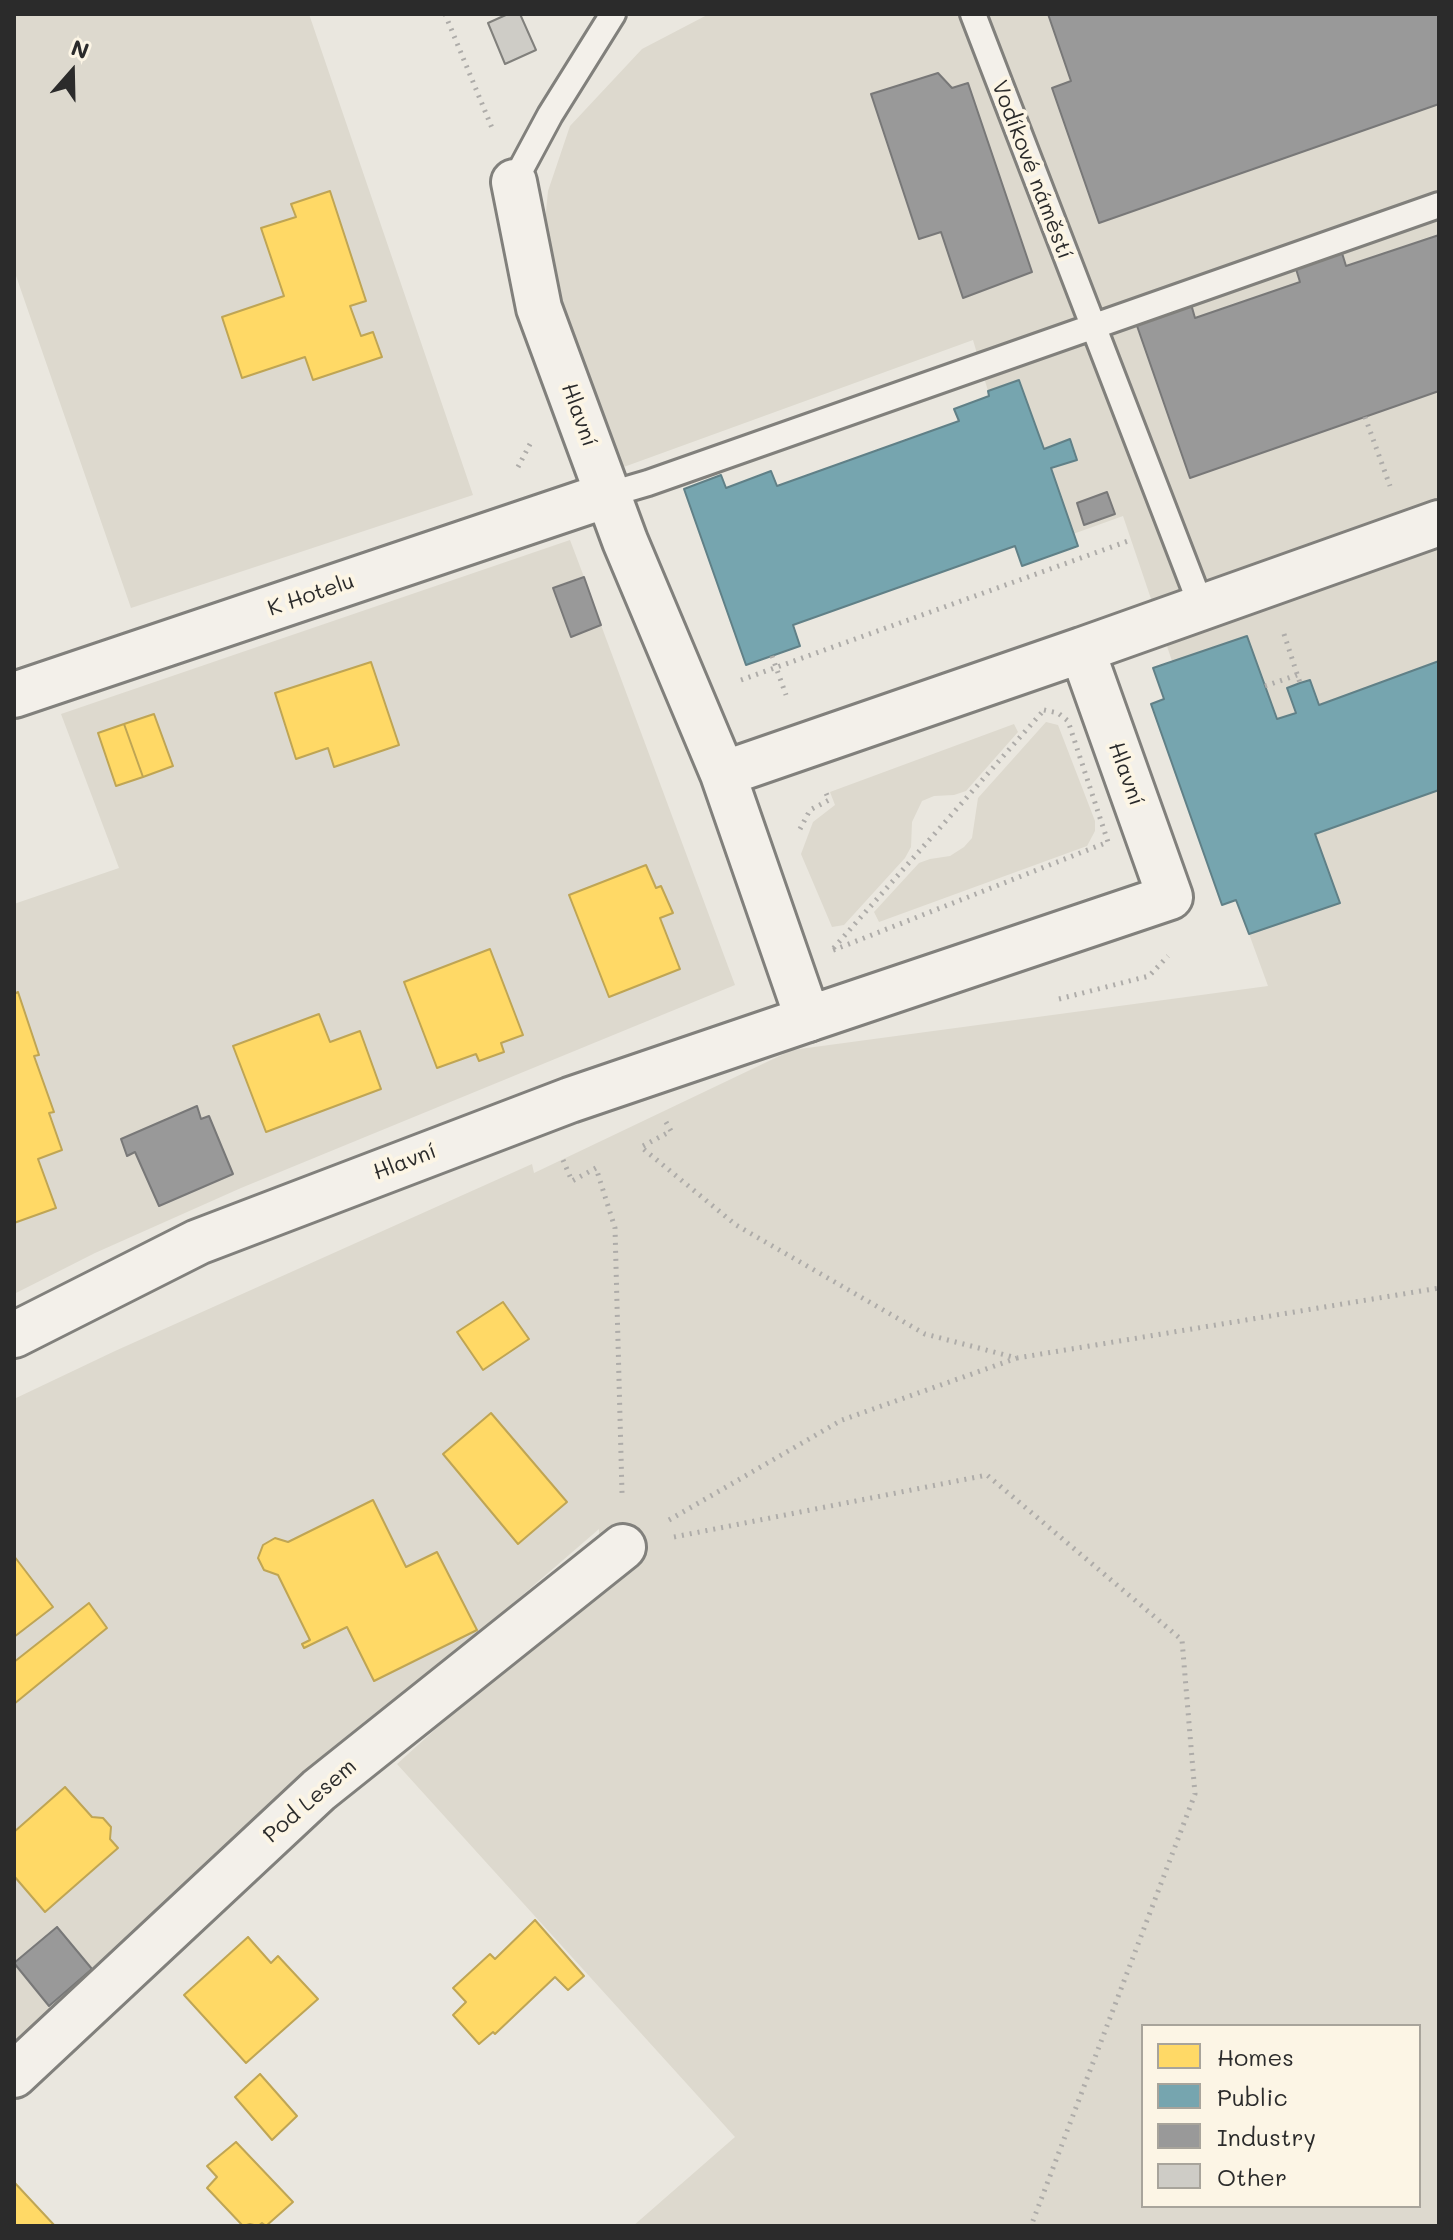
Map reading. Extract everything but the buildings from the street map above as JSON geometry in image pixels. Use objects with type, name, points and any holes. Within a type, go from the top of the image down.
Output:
[{"type":"street","name":"Hlavní","points":[[514,182],[539,308],[607,495],[723,774],[808,1019]]},
{"type":"street","name":"K Hotelu","points":[[14,695],[607,495]]},
{"type":"street","points":[[723,774],[1439,523]]},
{"type":"street","name":"Hlavní","points":[[14,1335],[198,1242],[570,1100],[1170,897],[1082,650]]},
{"type":"street","name":"Pod Lesem","points":[[14,2075],[319,1790],[623,1547]]},
{"type":"lane","points":[[514,182],[565,90],[613,14]]},
{"type":"lane","name":"Vodíkové náměstí","points":[[973,14],[1202,608]]},
{"type":"lane","points":[[607,495],[1439,205]]},
{"type":"path","points":[[445,14],[514,182]]},
{"type":"path","points":[[1365,417],[1395,498]]},
{"type":"path","points":[[739,681],[1131,540]]},
{"type":"path","points":[[1051,556],[1055,566]]},
{"type":"path","points":[[772,656],[829,800],[810,810],[799,831],[798,842]]},
{"type":"path","points":[[1265,686],[1297,675]]},
{"type":"path","points":[[1044,710],[1058,713],[1068,721],[1108,842],[831,951],[1044,710]]},
{"type":"path","points":[[826,937],[831,951]]},
{"type":"path","points":[[641,1147],[736,1225],[925,1334],[1017,1358]]},
{"type":"path","points":[[561,1154],[572,1181],[596,1168],[615,1228],[623,1547]]},
{"type":"path","points":[[623,1547],[842,1420],[1017,1358],[1439,1288]]},
{"type":"path","points":[[623,1547],[987,1475],[1182,1640],[1195,1794],[1031,2226]]},
{"type":"shaded area","points":[[14,14],[309,14],[473,495],[131,608],[14,270]]},
{"type":"shaded area","points":[[709,14],[1439,14],[1439,2226],[633,2226],[735,2137],[397,1764],[598,1582],[599,1529],[364,1732],[14,2051],[14,1399],[532,1164],[534,1173],[792,1050],[1268,986],[1237,901],[1222,905],[1151,704],[1164,699],[1153,668],[1172,661],[1123,516],[1073,534],[1051,468],[1077,460],[1070,439],[1044,449],[1020,380],[988,391],[973,340],[610,472],[557,310],[544,232],[548,191],[570,126],[642,49]]},
{"type":"shaded area","points":[[570,540],[584,577],[554,588],[572,637],[601,625],[735,985],[241,1188],[95,1253],[14,1294],[14,904],[119,868],[61,714]]},
{"type":"shaded area","points":[[1046,722],[1058,725],[1095,821],[1095,831],[1087,846],[879,922],[874,912],[919,863],[950,856],[972,838],[978,798]]},
{"type":"shaded area","points":[[1014,724],[1018,732],[966,791],[922,801],[912,822],[911,847],[905,858],[844,925],[832,927],[801,854],[813,822],[835,805],[830,792]]}]
